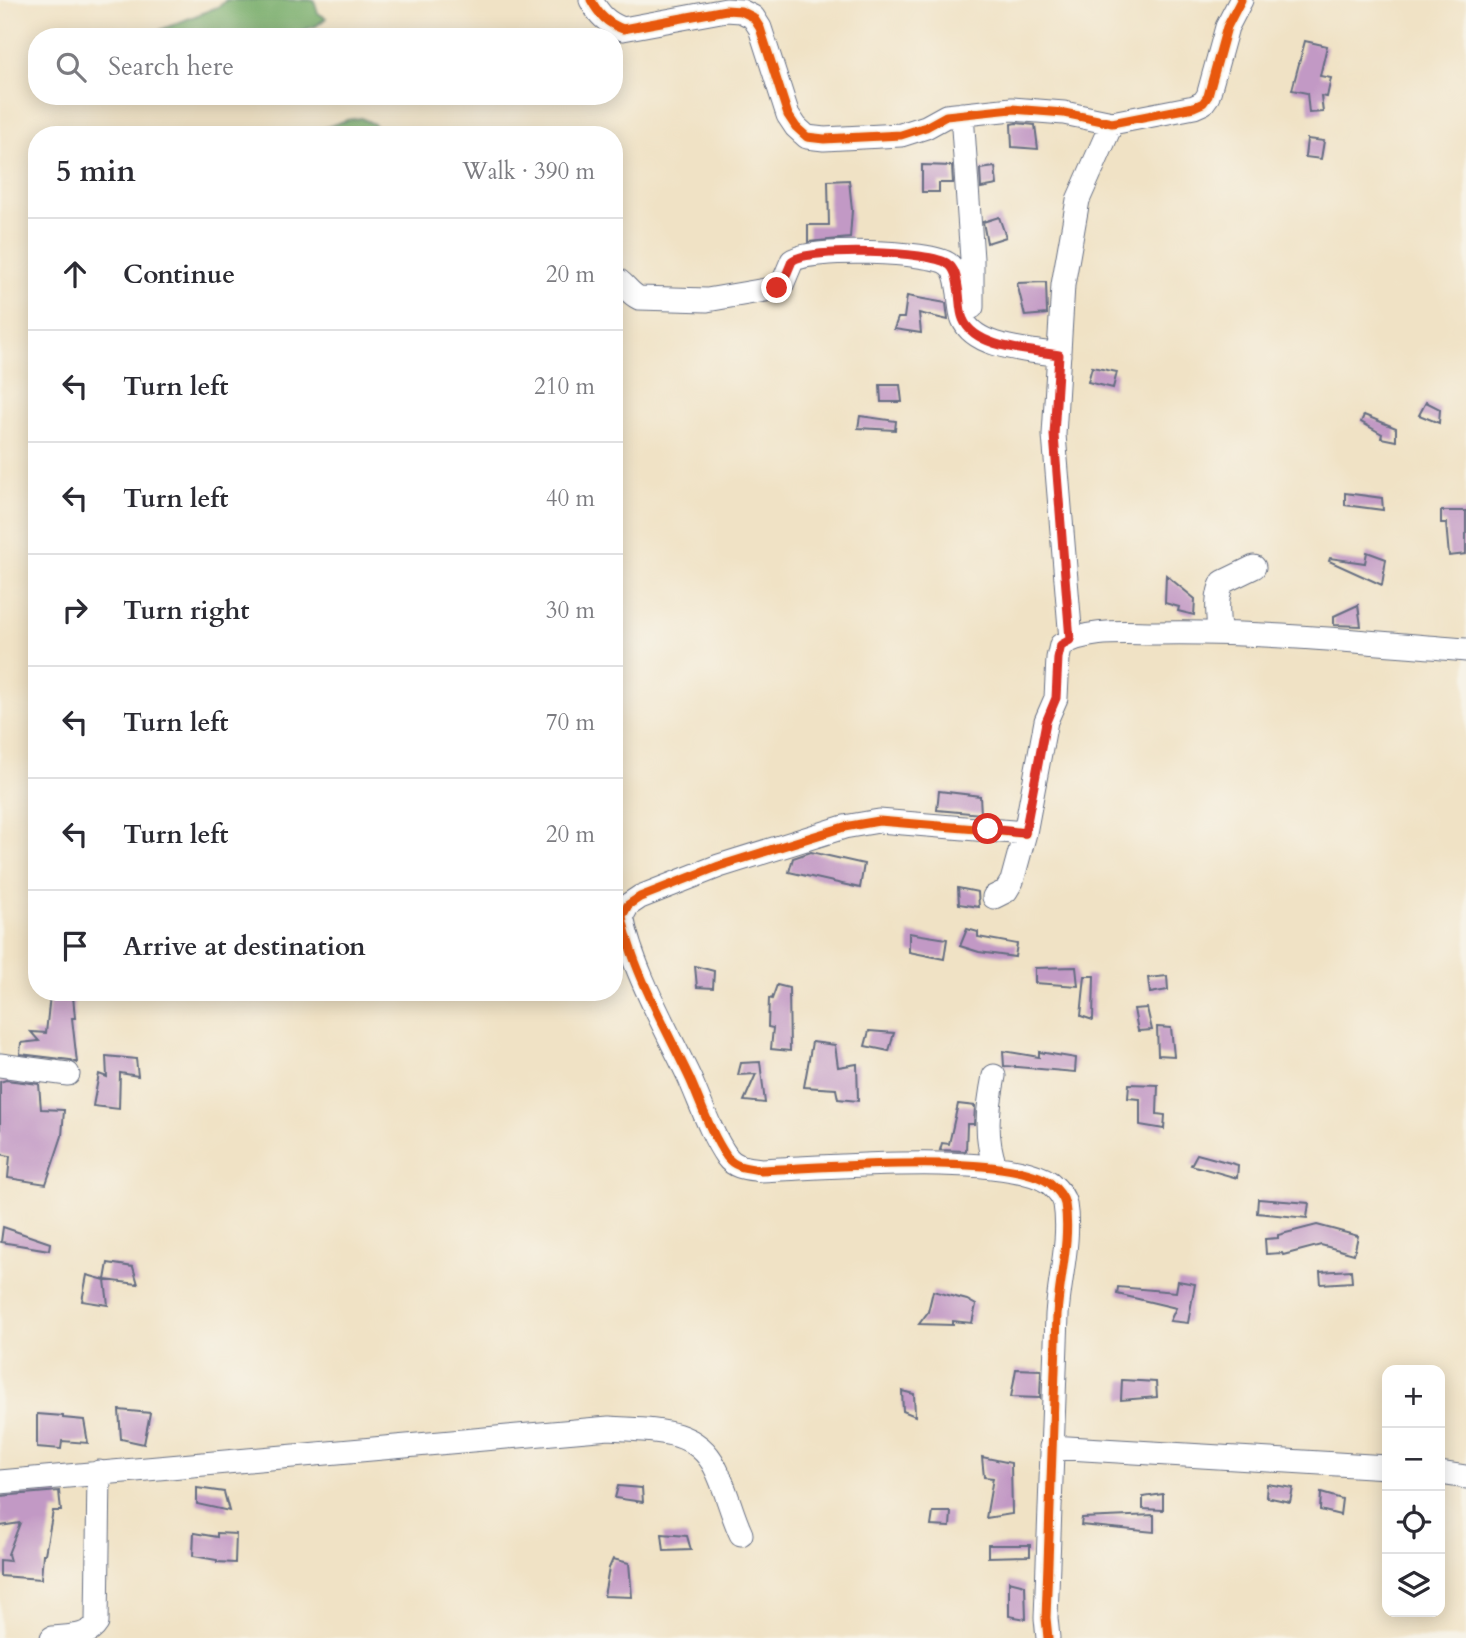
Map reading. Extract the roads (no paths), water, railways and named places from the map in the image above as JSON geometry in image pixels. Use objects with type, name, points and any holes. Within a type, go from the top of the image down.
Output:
[{"type":"street","points":[[590,0],[598,14],[620,28]]},
{"type":"street","points":[[623,29],[726,10],[741,11],[753,17],[768,48],[788,115],[807,137],[824,139],[901,135],[926,127],[946,116],[1012,109],[1064,113],[1112,123],[1203,103],[1208,96],[1227,27],[1241,0]]},
{"type":"street","points":[[962,114],[972,259],[972,333]]},
{"type":"street","points":[[1070,640],[1054,435],[1063,285],[1078,200],[1112,123]]},
{"type":"street","points":[[623,285],[630,294],[639,298],[707,300],[777,288],[782,285],[792,261],[809,253],[845,251],[924,256],[947,262],[953,269],[963,320],[972,333],[996,345],[1059,355]]},
{"type":"street","points":[[1219,631],[1220,586],[1254,567]]},
{"type":"street","points":[[994,897],[1006,891],[1012,881],[1025,833],[1046,722],[1056,698],[1061,645],[1070,640],[1093,634],[1219,631],[1466,650]]},
{"type":"street","points":[[623,913],[628,905],[640,897],[719,866],[844,827],[879,821],[1025,833]]},
{"type":"street","points":[[623,921],[625,934],[644,981],[712,1128],[733,1163],[761,1170],[883,1165],[995,1166],[1048,1182],[1061,1193],[1065,1204],[1065,1238],[1058,1294],[1046,1618],[1048,1638]]},
{"type":"street","points":[[0,1065],[68,1074]]},
{"type":"street","points":[[994,1076],[987,1112],[990,1152],[995,1166]]},
{"type":"street","points":[[0,1482],[608,1428],[665,1432],[686,1437],[707,1453],[716,1469],[741,1534]]},
{"type":"street","points":[[1052,1447],[1382,1467]]},
{"type":"street","points":[[52,1638],[87,1635],[97,1623],[99,1472]]},
{"type":"street","points":[[1445,1475],[1466,1477]]}]
